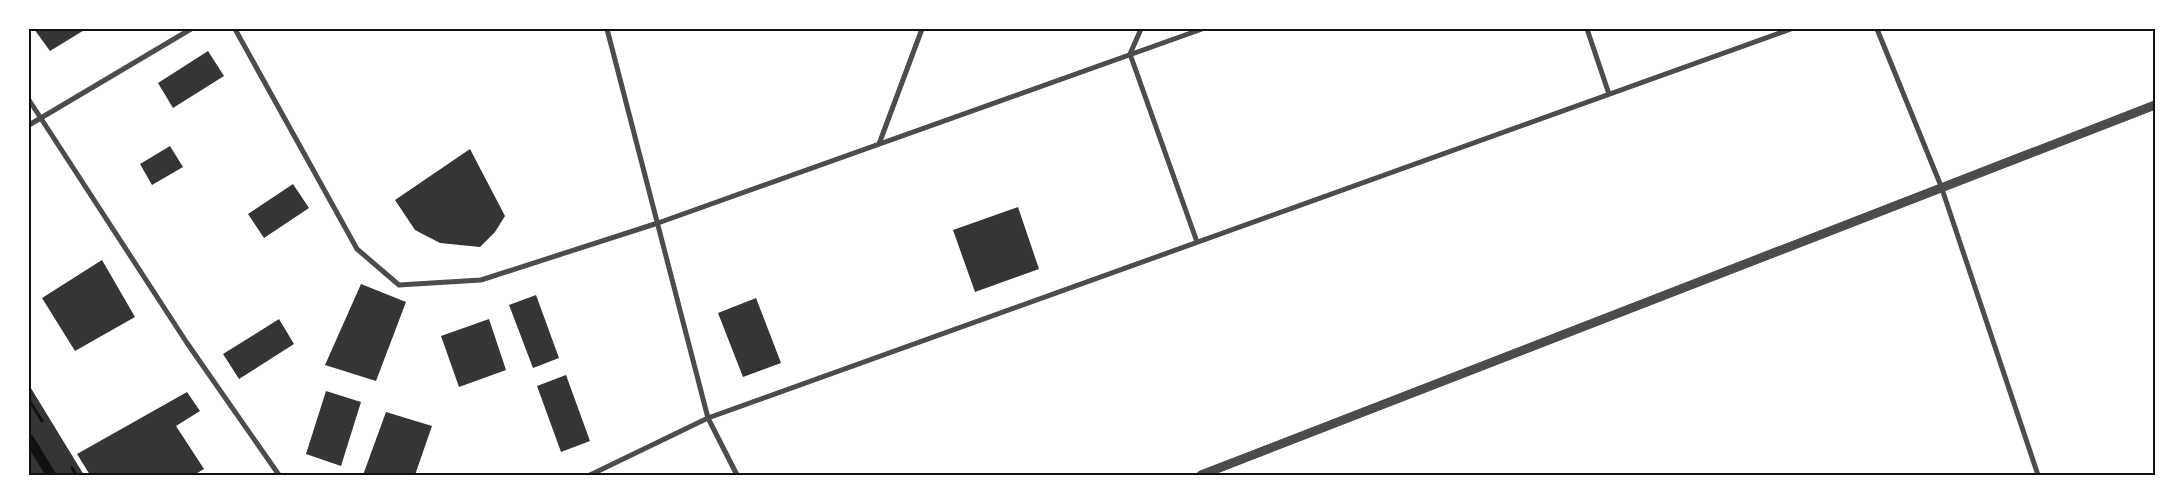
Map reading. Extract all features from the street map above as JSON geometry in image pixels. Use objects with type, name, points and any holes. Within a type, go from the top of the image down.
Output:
[{"type":"main road","points":[[29,439],[50,475]]},
{"type":"street","points":[[29,125],[41,120],[191,29]]},
{"type":"street","points":[[235,29],[357,249],[399,286],[481,280],[658,223],[1202,29]]},
{"type":"street","points":[[607,29],[708,418],[737,475]]},
{"type":"street","points":[[879,144],[922,29]]},
{"type":"street","points":[[1141,29],[1130,54],[1197,242]]},
{"type":"street","points":[[1587,29],[1608,94]]},
{"type":"street","points":[[590,475],[708,418],[1791,29]]},
{"type":"street","points":[[1877,29],[1941,186],[2038,475]]},
{"type":"street","points":[[29,100],[188,343],[279,475]]},
{"type":"street","points":[[1200,475],[1941,186],[2155,105]]},
{"type":"building","points":[[34,29],[86,29],[50,51]]},
{"type":"building","points":[[208,51],[224,76],[173,108],[158,83]]},
{"type":"building","points":[[170,146],[183,167],[152,185],[140,164]]},
{"type":"building","points":[[470,149],[505,216],[495,232],[480,247],[440,243],[415,230],[395,200]]},
{"type":"building","points":[[293,184],[309,208],[264,238],[248,214]]},
{"type":"building","points":[[1018,207],[1039,269],[975,292],[953,230]]},
{"type":"building","points":[[102,260],[135,317],[75,351],[42,298]]},
{"type":"building","points":[[361,284],[406,302],[376,381],[325,365]]},
{"type":"building","points":[[536,295],[559,358],[533,368],[509,305]]},
{"type":"building","points":[[756,298],[781,363],[743,377],[718,313]]},
{"type":"building","points":[[279,319],[294,344],[239,379],[223,354]]},
{"type":"building","points":[[489,319],[506,370],[459,387],[441,336]]},
{"type":"building","points":[[566,375],[590,441],[561,452],[537,386]]},
{"type":"building","points":[[29,385],[84,475],[29,475]]},
{"type":"building","points":[[326,391],[361,402],[341,466],[306,454]]},
{"type":"building","points":[[187,392],[200,411],[176,426],[204,469],[194,475],[90,475],[77,454]]},
{"type":"building","points":[[386,412],[432,426],[415,475],[363,475]]}]
